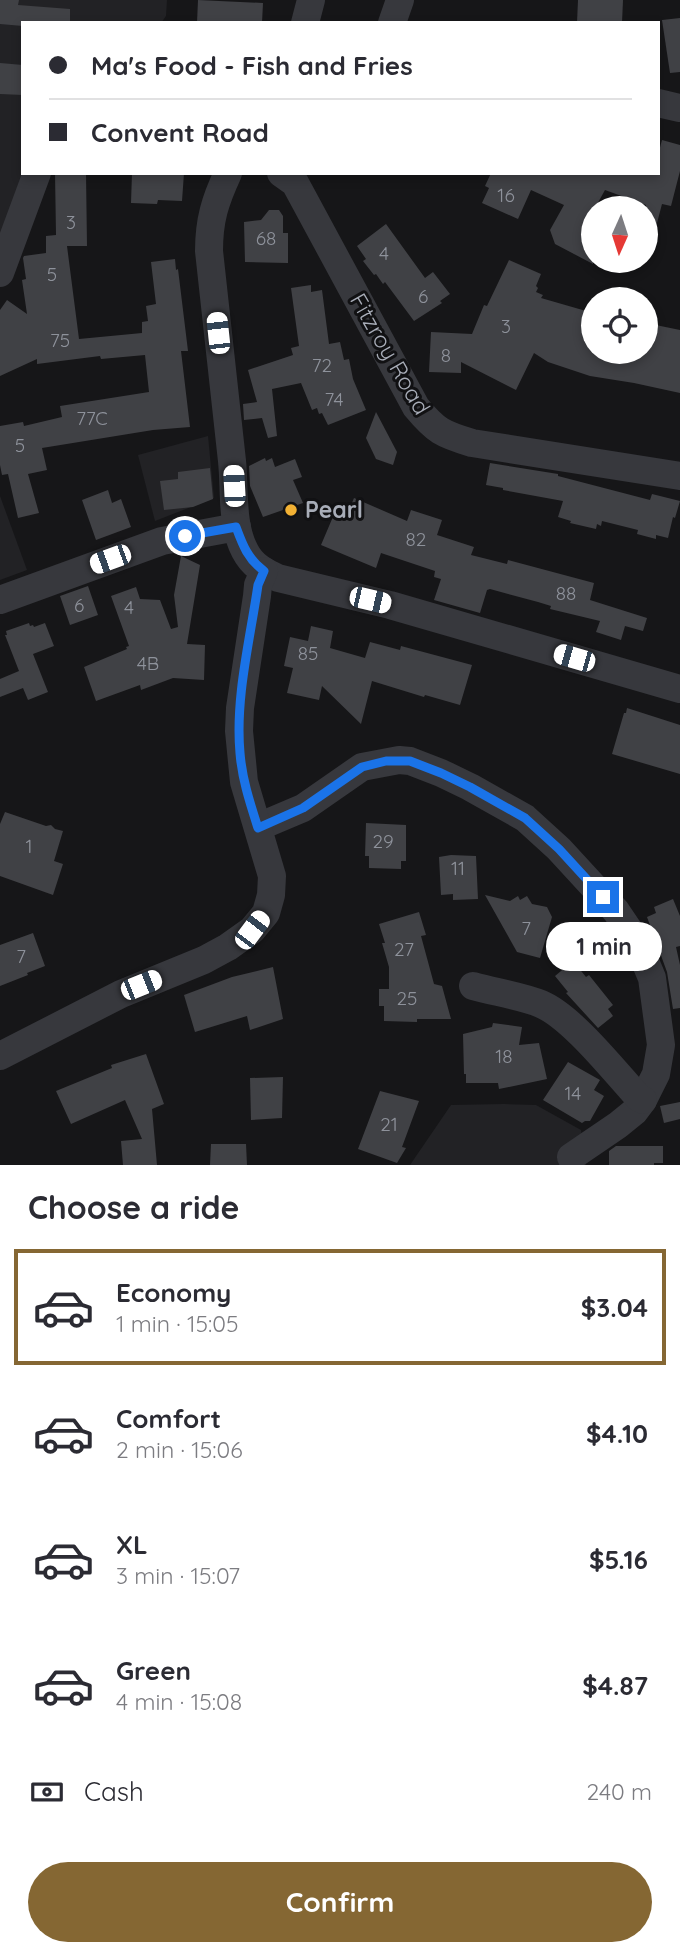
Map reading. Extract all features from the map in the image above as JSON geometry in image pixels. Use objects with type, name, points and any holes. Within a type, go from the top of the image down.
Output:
[{"type":"street","points":[[306,21],[311,0]]},
{"type":"street","points":[[393,21],[400,0]]},
{"type":"street","points":[[660,103],[680,108]]},
{"type":"street","points":[[0,273],[36,175]]},
{"type":"street","points":[[227,175],[210,220],[209,251],[233,466],[236,527],[245,551],[254,563],[264,571],[288,581],[390,605],[680,689]]},
{"type":"street","name":"Fitzroy Road","points":[[284,175],[296,184],[416,407],[437,430],[472,443],[680,476]]},
{"type":"street","points":[[0,600],[162,541],[236,527]]},
{"type":"street","points":[[0,1056],[121,994],[204,960],[252,930],[266,913],[271,895],[271,876],[244,782],[239,731],[258,585],[264,571]]},
{"type":"street","points":[[258,828],[303,808],[362,767],[399,760],[410,761],[441,773],[525,818],[559,849],[616,911],[646,959],[652,978],[661,1045],[656,1074],[634,1112],[571,1157]]},
{"type":"street","points":[[473,986],[541,1004],[561,1016],[643,1100]]},
{"type":"shaded area","points":[[0,0],[167,0],[166,16],[162,21],[21,21],[22,175],[0,265]]},
{"type":"shaded area","points":[[208,436],[214,498],[155,521],[138,455]]},
{"type":"shaded area","points":[[0,496],[27,570],[0,580]]},
{"type":"shaded area","points":[[451,1105],[536,1105],[581,1130],[586,1165],[410,1165]]},
{"type":"building","points":[[0,0],[19,0],[18,5],[70,9],[70,21],[21,21],[21,26],[0,24]]},
{"type":"building","points":[[198,0],[263,3],[262,21],[197,21]]},
{"type":"building","points":[[578,0],[623,0],[622,21],[577,21]]},
{"type":"building","points":[[680,18],[680,72],[670,73],[662,20]]},
{"type":"building","points":[[0,63],[21,65],[21,95],[0,94]]},
{"type":"building","points":[[662,140],[680,145],[680,171],[671,206],[662,204],[658,219],[658,196],[621,196],[605,190],[602,196],[581,196],[581,258],[555,244],[550,230],[564,205],[531,190],[518,219],[482,203],[489,188],[485,186],[490,175],[660,175]]},
{"type":"building","points":[[55,175],[86,175],[87,246],[67,246],[79,339],[142,333],[142,322],[148,321],[146,306],[156,304],[151,262],[175,259],[188,351],[181,351],[190,427],[153,430],[42,448],[47,470],[28,474],[39,513],[18,518],[8,474],[2,475],[0,465],[0,426],[23,422],[24,426],[62,417],[60,406],[149,392],[145,355],[101,359],[100,356],[37,364],[37,359],[0,376],[0,310],[7,300],[27,314],[22,280],[26,279],[23,258],[46,253],[46,236],[56,235]]},
{"type":"building","points":[[132,175],[184,175],[182,201],[131,203]]},
{"type":"building","points":[[269,210],[279,210],[283,216],[283,233],[288,233],[288,263],[245,262],[244,222],[261,220]]},
{"type":"building","points":[[386,224],[425,278],[433,272],[450,294],[440,301],[442,303],[414,321],[385,282],[383,284],[363,261],[366,259],[357,246]]},
{"type":"building","points":[[509,260],[541,274],[536,292],[543,295],[541,298],[581,310],[581,364],[658,364],[658,325],[680,330],[680,393],[590,376],[548,362],[534,353],[516,390],[461,362],[461,373],[429,372],[431,332],[472,334],[484,305],[487,306]]},
{"type":"building","points":[[311,285],[311,292],[322,290],[329,344],[340,342],[344,360],[349,359],[353,379],[366,410],[328,425],[317,408],[312,410],[301,383],[272,389],[277,436],[268,438],[262,418],[244,420],[243,404],[257,402],[248,370],[293,355],[291,348],[299,346],[291,288]]},
{"type":"building","points":[[376,412],[397,452],[393,465],[376,459],[366,438]]},
{"type":"building","points":[[265,458],[266,461],[272,458],[275,467],[295,459],[302,477],[293,480],[303,503],[263,517],[250,486],[249,466]]},
{"type":"building","points":[[490,463],[558,474],[650,500],[652,494],[680,501],[668,538],[656,535],[656,539],[637,534],[638,530],[602,521],[601,526],[597,524],[596,529],[570,523],[571,521],[558,517],[563,501],[486,485]]},
{"type":"building","points":[[210,468],[213,499],[193,507],[164,510],[160,481],[178,479],[178,472]]},
{"type":"building","points":[[108,490],[112,503],[121,499],[131,527],[96,540],[82,500]]},
{"type":"building","points":[[354,498],[407,521],[411,510],[442,520],[437,535],[474,547],[471,555],[507,564],[508,560],[594,583],[590,600],[647,618],[643,631],[625,626],[621,640],[596,632],[600,621],[550,609],[551,606],[490,589],[487,590],[480,613],[434,600],[441,579],[434,577],[435,571],[381,553],[376,568],[321,545],[335,512],[346,517]]},
{"type":"building","points":[[181,556],[200,565],[187,644],[205,645],[204,680],[173,678],[141,690],[140,685],[96,701],[84,667],[129,646],[111,596],[136,587],[140,599],[160,600],[171,629],[178,627],[174,595]]},
{"type":"building","points":[[88,586],[98,615],[70,625],[60,596]]},
{"type":"building","points":[[29,623],[34,627],[45,623],[54,646],[33,654],[48,692],[28,700],[23,688],[0,697],[0,679],[19,671],[5,635],[6,631]]},
{"type":"building","points":[[311,626],[333,631],[330,648],[365,658],[370,642],[400,650],[401,646],[472,665],[460,705],[372,681],[361,724],[322,686],[319,700],[287,693],[293,668],[284,666],[290,637],[308,641]]},
{"type":"building","points":[[627,708],[680,725],[680,774],[612,754]]},
{"type":"building","points":[[5,812],[63,831],[54,861],[63,864],[53,895],[0,876],[0,824]]},
{"type":"building","points":[[366,823],[406,825],[406,861],[401,861],[401,869],[369,868],[369,856],[365,856]]},
{"type":"building","points":[[476,856],[478,899],[453,900],[453,894],[441,895],[439,857]]},
{"type":"building","points":[[485,895],[510,901],[518,896],[520,900],[527,896],[532,904],[547,907],[552,917],[540,958],[517,952]]},
{"type":"building","points":[[673,899],[680,916],[680,946],[676,947],[680,965],[680,1008],[673,1009],[667,972],[647,917],[656,913],[654,907]]},
{"type":"building","points":[[419,912],[426,935],[421,936],[434,984],[442,986],[451,1019],[384,1021],[384,1006],[379,1006],[379,989],[389,989],[389,967],[379,924]]},
{"type":"building","points":[[33,933],[45,966],[0,986],[0,945]]},
{"type":"building","points":[[573,961],[586,977],[589,975],[613,1005],[608,1009],[613,1016],[598,1028],[566,993],[568,992],[555,976]]},
{"type":"building","points":[[273,967],[283,1019],[250,1030],[247,1016],[195,1032],[184,995],[232,977]]},
{"type":"building","points":[[493,1023],[522,1027],[519,1045],[539,1043],[547,1079],[499,1089],[498,1083],[466,1083],[463,1034],[492,1027]]},
{"type":"building","points":[[146,1054],[164,1104],[152,1109],[157,1165],[123,1165],[121,1141],[142,1139],[125,1100],[71,1124],[56,1091],[112,1068],[111,1065]]},
{"type":"building","points":[[568,1062],[600,1080],[594,1090],[604,1096],[590,1121],[582,1123],[543,1100]]},
{"type":"building","points":[[283,1077],[282,1118],[251,1120],[250,1078]]},
{"type":"building","points":[[380,1091],[419,1101],[402,1147],[406,1148],[397,1163],[358,1149]]},
{"type":"building","points":[[680,1102],[680,1119],[664,1123],[660,1106]]},
{"type":"building","points":[[211,1144],[246,1144],[247,1165],[210,1165]]},
{"type":"building","points":[[616,1146],[663,1146],[663,1163],[609,1165],[609,1151]]},
{"type":"place","name":"Pearl","points":[[291,510]]},
{"type":"route","points":[[185,536],[236,527],[245,551],[264,571],[258,585],[239,731],[244,782],[258,828],[303,808],[362,767],[386,761],[410,761],[470,787],[525,818],[559,849],[603,897]]}]
